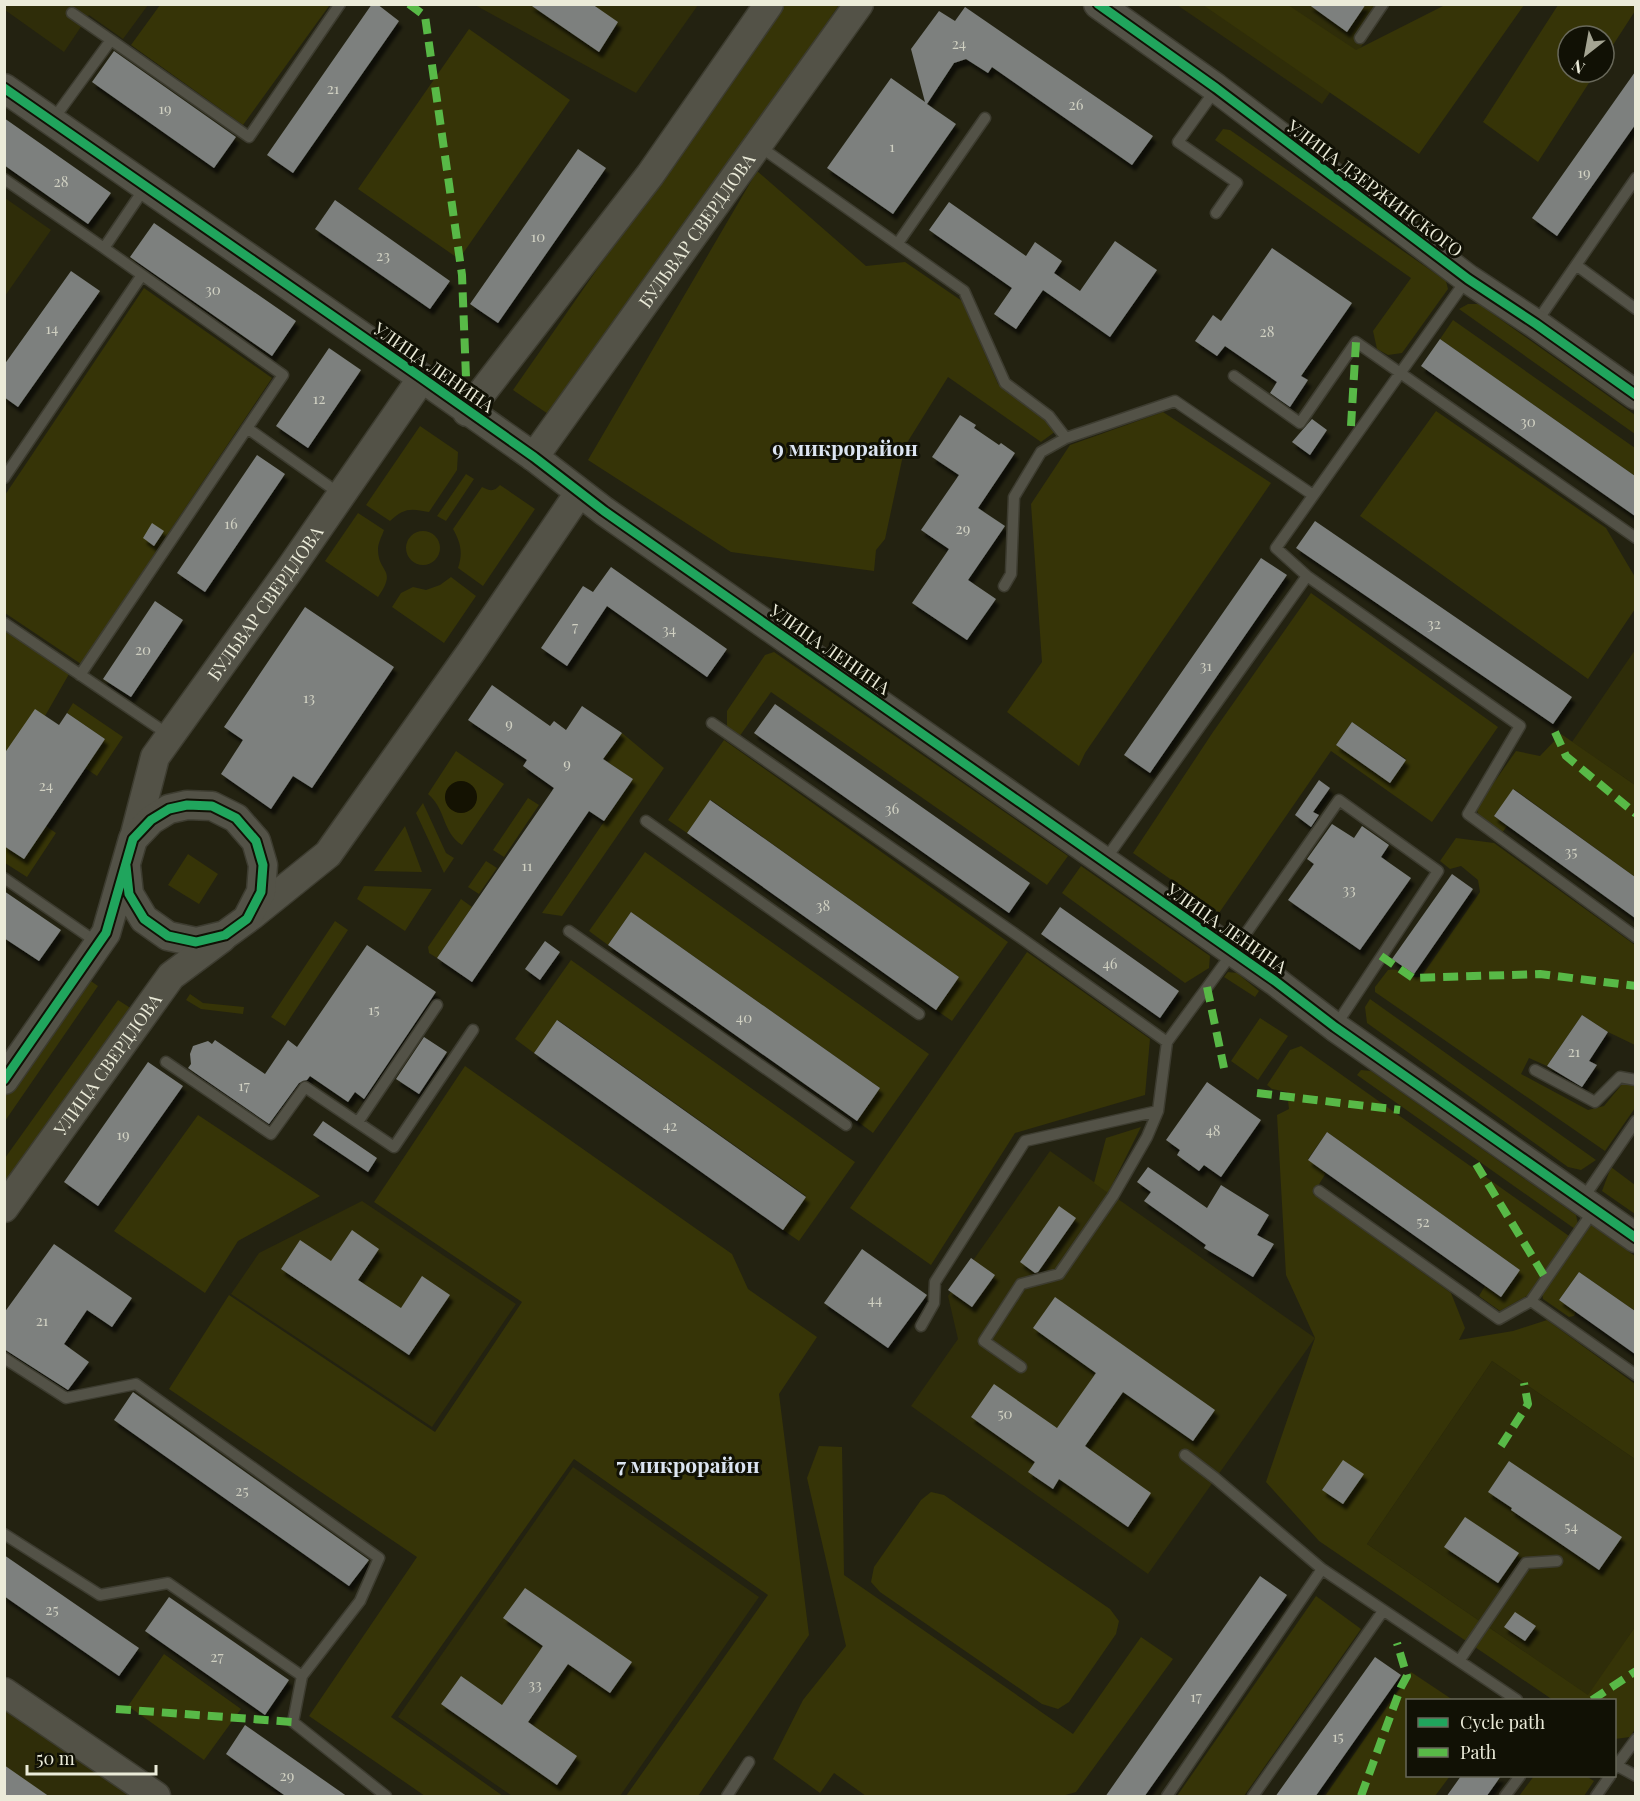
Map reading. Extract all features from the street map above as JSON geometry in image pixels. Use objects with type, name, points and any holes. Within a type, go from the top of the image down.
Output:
[{"type":"street","points":[[467,412],[650,175],[769,4]]},
{"type":"street","name":"БУЛЬВАР СВЕРДЛОВА","points":[[534,457],[860,4]]},
{"type":"street","name":"УЛИЦА ДЗЕРЖИНСКОГО","points":[[1098,4],[1216,88],[1467,279],[1536,324],[1635,395]]},
{"type":"street","name":"УЛИЦА ЛЕНИНА","points":[[4,88],[422,378],[467,412],[534,457],[579,493],[1275,981],[1335,1027],[1635,1238]]},
{"type":"street","name":"БУЛЬВАР СВЕРДЛОВА","points":[[130,853],[155,757],[422,378]]},
{"type":"street","points":[[130,853],[129,894],[144,919],[168,936],[196,942],[236,927],[328,854],[475,655],[579,493]]},
{"type":"street","points":[[4,1080],[106,933],[130,853],[151,820],[169,809],[188,804],[212,806],[236,818],[256,842],[263,865],[261,892],[236,927]]},
{"type":"street","name":"УЛИЦА СВЕРДЛОВА","points":[[4,1208],[171,976],[236,927]]},
{"type":"street","points":[[4,1692],[156,1797]]},
{"type":"lane","points":[[72,13],[249,137],[340,4]]},
{"type":"lane","points":[[1360,38],[1383,4]]},
{"type":"lane","points":[[52,122],[111,40]]},
{"type":"lane","points":[[1216,88],[1178,141],[1237,183],[1216,213]]},
{"type":"lane","points":[[898,243],[985,118]]},
{"type":"lane","points":[[758,145],[964,291],[1005,383],[1049,416],[1066,438]]},
{"type":"lane","points":[[1536,324],[1635,178]]},
{"type":"lane","points":[[4,179],[283,375],[80,675]]},
{"type":"lane","points":[[104,248],[146,186]]},
{"type":"lane","points":[[1576,265],[1635,309]]},
{"type":"lane","points":[[4,478],[142,275]]},
{"type":"lane","points":[[1467,279],[1276,548],[1307,576],[1520,726],[1468,814],[1635,937]]},
{"type":"lane","points":[[1234,376],[1300,423],[1356,342],[1635,538]]},
{"type":"lane","points":[[1004,586],[1011,574],[1014,497],[1041,452],[1066,438],[1175,401],[1312,495]]},
{"type":"lane","points":[[247,428],[341,495]]},
{"type":"lane","points":[[1103,862],[1307,576]]},
{"type":"lane","points":[[4,624],[170,735]]},
{"type":"lane","points":[[712,723],[1167,1042]]},
{"type":"lane","points":[[1021,1367],[984,1341],[1021,1284],[1059,1274],[1113,1196],[1147,1137],[1158,1112],[1167,1042],[1339,800],[1438,871],[1335,1027]]},
{"type":"lane","points":[[646,821],[920,1014]]},
{"type":"lane","points":[[4,878],[99,943]]},
{"type":"lane","points":[[569,931],[846,1125]]},
{"type":"lane","points":[[358,1122],[437,1005]]},
{"type":"lane","points":[[166,1062],[271,1134],[305,1087],[394,1147],[473,1030]]},
{"type":"lane","points":[[1534,1070],[1594,1102],[1620,1077],[1635,1080]]},
{"type":"lane","points":[[921,1326],[934,1303],[935,1282],[1024,1140],[1158,1112]]},
{"type":"lane","points":[[1319,1191],[1499,1319],[1531,1301],[1589,1205],[1635,1121]]},
{"type":"lane","points":[[1531,1301],[1635,1375]]},
{"type":"lane","points":[[4,1358],[66,1398],[136,1383],[379,1558],[360,1601],[302,1676],[293,1722],[386,1797]]},
{"type":"lane","points":[[1185,1455],[1322,1569],[1514,1699]]},
{"type":"lane","points":[[4,1534],[100,1595],[168,1582],[302,1676]]},
{"type":"lane","points":[[1459,1661],[1526,1563],[1557,1561]]},
{"type":"lane","points":[[1167,1797],[1322,1569]]},
{"type":"lane","points":[[1253,1797],[1383,1611]]},
{"type":"lane","points":[[1616,1765],[1635,1739]]},
{"type":"lane","points":[[727,1797],[749,1762]]},
{"type":"lane","points":[[1616,1766],[1635,1776]]},
{"type":"lane","points":[[1505,1797],[1519,1777]]},
{"type":"lane","points":[[1596,1797],[1609,1777]]},
{"type":"shaded area","points":[[5,4],[148,5],[123,39],[89,15],[64,52],[5,10]]},
{"type":"shaded area","points":[[160,5],[329,6],[243,125],[131,45]]},
{"type":"shaded area","points":[[475,5],[698,5],[636,93]]},
{"type":"shaded area","points":[[781,5],[839,5],[554,418],[513,390]]},
{"type":"shaded area","points":[[1177,5],[1390,5],[1322,104]]},
{"type":"shaded area","points":[[1203,5],[1288,5],[1356,50],[1445,5],[1524,5],[1419,154]]},
{"type":"shaded area","points":[[1558,5],[1635,5],[1635,11],[1616,40],[1616,24],[1556,24],[1556,84],[1588,84],[1538,162],[1483,122]]},
{"type":"shaded area","points":[[469,29],[570,100],[459,259],[358,189]]},
{"type":"shaded area","points":[[1223,129],[1230,130],[1446,281],[1448,289],[1402,353],[1388,355],[1377,349],[1373,331],[1411,278],[1215,140]]},
{"type":"shaded area","points":[[757,171],[866,266],[905,262],[962,301],[998,384],[1040,412],[1056,431],[1041,442],[948,377],[905,446],[885,539],[876,550],[874,571],[731,552],[588,460]]},
{"type":"shaded area","points":[[5,198],[51,230],[5,296]]},
{"type":"shaded area","points":[[144,288],[272,378],[81,664],[5,613],[5,495]]},
{"type":"shaded area","points":[[1468,304],[1479,304],[1635,415],[1635,434],[1459,309]]},
{"type":"shaded area","points":[[1453,320],[1635,448],[1635,476],[1440,339]]},
{"type":"shaded area","points":[[1436,411],[1606,528],[1635,577],[1635,609],[1588,679],[1360,516]]},
{"type":"shaded area","points":[[1163,412],[1271,483],[1085,753],[1079,766],[1007,712],[1042,662],[1031,504],[1070,445]]},
{"type":"shaded area","points":[[420,426],[458,452],[457,470],[429,512],[408,510],[390,521],[366,505]]},
{"type":"shaded area","points":[[466,474],[474,479],[446,521],[437,516]]},
{"type":"shaded area","points":[[500,485],[535,509],[483,586],[458,568],[460,548],[453,529],[482,487],[492,490]]},
{"type":"shaded area","points":[[358,513],[384,530],[378,549],[387,576],[384,588],[378,597],[325,561]]},
{"type":"shaded area","points":[[423,531],[435,536],[440,548],[435,560],[423,565],[411,560],[406,548],[411,536]]},
{"type":"shaded area","points":[[451,577],[476,596],[444,643],[392,607],[401,593],[413,587],[426,590],[440,585]]},
{"type":"shaded area","points":[[1311,593],[1498,727],[1432,822],[1331,751],[1219,913],[1133,853],[1213,732]],"holes":[[[1352,722],[1406,759],[1390,782],[1336,745]]]},
{"type":"shaded area","points":[[5,630],[69,674],[5,786]]},
{"type":"shaded area","points":[[1635,650],[1635,785],[1572,742]]},
{"type":"shaded area","points":[[774,652],[1068,856],[1047,885],[771,692],[739,737],[727,729],[727,711],[765,655]]},
{"type":"shaded area","points":[[73,703],[123,737],[97,776],[85,768],[105,739],[67,713]]},
{"type":"shaded area","points":[[622,733],[664,768],[562,916],[542,913],[633,779],[603,759]]},
{"type":"shaded area","points":[[1561,734],[1635,785],[1635,877],[1514,789],[1494,816],[1507,826],[1502,833],[1480,818],[1476,808],[1516,751],[1540,756]]},
{"type":"shaded area","points":[[724,740],[1008,942],[952,1021],[936,1010],[959,977],[711,800],[687,833],[668,820]]},
{"type":"shaded area","points":[[456,751],[504,784],[462,845],[451,834],[438,806],[428,794]]},
{"type":"shaded area","points":[[461,781],[472,786],[477,797],[472,808],[461,813],[450,808],[445,797],[450,786]]},
{"type":"shaded area","points":[[528,798],[539,805],[504,857],[493,850]]},
{"type":"shaded area","points":[[423,803],[446,853],[454,858],[444,873],[416,813]]},
{"type":"shaded area","points":[[46,826],[56,833],[27,877],[5,863],[4,846]]},
{"type":"shaded area","points":[[405,826],[422,872],[374,871]]},
{"type":"shaded area","points":[[1456,838],[1494,843],[1635,945],[1635,1045],[1608,1032],[1582,1015],[1547,1066],[1529,1058],[1521,1074],[1588,1110],[1604,1106],[1623,1083],[1633,1085],[1635,1087],[1635,1108],[1605,1151],[1375,992],[1375,987],[1388,970],[1392,969],[1421,977],[1480,892],[1478,880],[1461,866],[1450,869],[1440,861]]},
{"type":"shaded area","points":[[645,852],[929,1054],[873,1133],[857,1121],[880,1088],[631,912],[608,945],[589,931]]},
{"type":"shaded area","points":[[188,854],[218,874],[199,904],[168,885]]},
{"type":"shaded area","points":[[486,861],[497,868],[479,894],[468,887]]},
{"type":"shaded area","points":[[1081,866],[1210,956],[1209,968],[1185,983],[1062,893]]},
{"type":"shaded area","points":[[364,886],[432,889],[405,931],[357,899]]},
{"type":"shaded area","points":[[461,899],[472,907],[437,958],[429,953],[428,947]]},
{"type":"shaded area","points":[[335,921],[348,930],[285,1026],[271,1017]]},
{"type":"shaded area","points":[[1027,952],[1150,1039],[1145,1095],[1015,1133],[931,1265],[850,1208]]},
{"type":"shaded area","points":[[571,960],[855,1162],[799,1241],[783,1230],[806,1196],[558,1020],[534,1053],[515,1039]]},
{"type":"shaded area","points":[[1228,972],[1237,973],[1259,991],[1255,997],[1224,977]]},
{"type":"shaded area","points":[[85,977],[98,986],[5,1121],[5,1091]]},
{"type":"shaded area","points":[[190,994],[203,1003],[244,1007],[243,1014],[201,1009],[186,1000]]},
{"type":"shaded area","points":[[1370,999],[1596,1160],[1581,1170],[1568,1167],[1367,1023],[1365,1007]]},
{"type":"shaded area","points":[[118,1000],[132,1009],[5,1189],[5,1158]]},
{"type":"shaded area","points":[[1260,1018],[1288,1036],[1258,1080],[1231,1061]]},
{"type":"shaded area","points":[[1301,1046],[1569,1236],[1530,1294],[1500,1311],[1479,1296],[1485,1286],[1501,1297],[1520,1270],[1327,1132],[1308,1159],[1326,1173],[1313,1194],[1451,1293],[1465,1328],[1459,1340],[1513,1331],[1547,1320],[1635,1384],[1635,1459],[1492,1361],[1367,1544],[1588,1695],[1635,1627],[1635,1729],[1630,1737],[1616,1739],[1616,1699],[1552,1699],[1319,1541],[1266,1482],[1315,1338],[1286,1275],[1277,1115],[1289,1109],[1287,1092],[1272,1089],[1267,1085],[1290,1050]]},
{"type":"shaded area","points":[[465,1066],[732,1254],[748,1289],[817,1337],[779,1394],[809,1635],[698,1796],[626,1796],[768,1595],[574,1459],[391,1717],[503,1796],[425,1796],[309,1716],[417,1557],[169,1389],[229,1295],[435,1432],[522,1302],[374,1202]]},
{"type":"shaded area","points":[[1361,1070],[1371,1071],[1576,1215],[1578,1224],[1575,1229],[1357,1075]]},
{"type":"shaded area","points":[[198,1115],[320,1196],[238,1241],[205,1293],[114,1231]]},
{"type":"shaded area","points":[[1141,1127],[1108,1193],[1094,1183],[1106,1138]]},
{"type":"shaded area","points":[[1050,1151],[1315,1338],[1148,1574],[911,1406],[958,1339],[948,1296]]},
{"type":"shaded area","points":[[1611,1167],[1635,1185],[1635,1214],[1602,1191]]},
{"type":"shaded area","points":[[362,1201],[516,1304],[432,1427],[231,1294],[259,1253]]},
{"type":"shaded area","points":[[1591,1225],[1635,1256],[1635,1311],[1579,1272],[1559,1300],[1576,1312],[1574,1316],[1569,1317],[1543,1299],[1542,1293]]},
{"type":"shaded area","points":[[1492,1361],[1635,1459],[1635,1627],[1589,1696],[1367,1544]]},
{"type":"shaded area","points":[[819,1446],[842,1447],[844,1575],[1073,1734],[1141,1637],[1173,1659],[1076,1792],[1062,1796],[866,1796],[834,1773],[820,1793],[773,1759],[803,1700],[846,1646],[807,1478]]},
{"type":"shaded area","points":[[573,1467],[759,1597],[620,1796],[512,1796],[398,1717]]},
{"type":"shaded area","points":[[931,1492],[944,1495],[1110,1609],[1119,1621],[1116,1634],[1069,1702],[1058,1709],[1042,1704],[880,1592],[871,1582],[874,1567],[921,1500]]},
{"type":"shaded area","points":[[1316,1596],[1361,1629],[1244,1796],[1177,1796]]},
{"type":"shaded area","points":[[164,1654],[241,1709],[204,1760],[128,1706]]},
{"type":"shaded area","points":[[1411,1672],[1452,1699],[1406,1699],[1406,1777],[1449,1777],[1435,1796],[1325,1796]]},
{"type":"shaded area","points":[[4,1709],[127,1793],[125,1796],[5,1796]]},
{"type":"shaded area","points":[[1533,1777],[1588,1777],[1594,1781],[1584,1796],[1519,1796]]},
{"type":"building","points":[[372,4],[377,4],[399,21],[293,173],[267,155]]},
{"type":"building","points":[[529,4],[592,4],[618,22],[599,52]]},
{"type":"building","points":[[1308,4],[1366,4],[1347,32]]},
{"type":"building","points":[[965,7],[1153,136],[1132,165],[992,67],[988,73],[966,59],[954,63],[927,104],[956,124],[893,214],[827,168],[891,78],[925,102],[911,49],[939,11],[955,21]]},
{"type":"building","points":[[114,51],[236,137],[214,168],[92,82]]},
{"type":"building","points":[[1635,72],[1635,125],[1557,236],[1532,218]]},
{"type":"building","points":[[4,118],[111,193],[88,224],[4,165]]},
{"type":"building","points":[[578,149],[606,168],[498,323],[470,304]]},
{"type":"building","points":[[335,200],[450,281],[430,309],[315,229]]},
{"type":"building","points":[[949,202],[1026,256],[1035,242],[1062,261],[1054,273],[1080,291],[1115,241],[1157,270],[1110,337],[1043,290],[1016,329],[994,314],[1012,288],[929,230]]},
{"type":"building","points":[[154,223],[296,321],[272,356],[130,257]]},
{"type":"building","points":[[1272,248],[1352,303],[1301,376],[1308,380],[1290,407],[1270,393],[1277,382],[1225,346],[1217,356],[1195,341],[1213,315],[1221,321]]},
{"type":"building","points":[[71,271],[100,291],[18,407],[4,397],[4,365]]},
{"type":"building","points":[[1440,339],[1635,476],[1635,516],[1421,366]]},
{"type":"building","points":[[329,348],[361,370],[308,448],[276,426]]},
{"type":"building","points":[[960,415],[976,425],[974,428],[1015,453],[978,508],[1005,526],[968,580],[996,599],[967,640],[912,603],[949,549],[921,530],[959,475],[932,457]]},
{"type":"building","points":[[1312,419],[1327,430],[1310,455],[1292,442]]},
{"type":"building","points":[[257,455],[285,474],[205,592],[177,573]]},
{"type":"building","points":[[1315,521],[1572,697],[1553,724],[1296,548]]},
{"type":"building","points":[[152,523],[164,531],[154,546],[143,538]]},
{"type":"building","points":[[1261,558],[1287,575],[1150,773],[1124,755]]},
{"type":"building","points":[[611,567],[727,649],[707,677],[607,606],[567,666],[541,648],[583,586],[593,592]]},
{"type":"building","points":[[155,601],[183,620],[131,697],[103,679]]},
{"type":"building","points":[[305,607],[394,667],[312,788],[293,776],[271,809],[221,774],[243,740],[224,727]]},
{"type":"building","points":[[492,685],[550,726],[554,721],[566,730],[582,706],[622,733],[603,759],[633,779],[604,821],[589,811],[472,982],[437,958],[554,788],[523,766],[527,760],[468,720]]},
{"type":"building","points":[[775,704],[1030,883],[1009,913],[754,733]]},
{"type":"building","points":[[35,709],[59,725],[67,713],[105,739],[24,859],[4,846],[4,754]]},
{"type":"building","points":[[1352,722],[1406,760],[1390,783],[1336,745]]},
{"type":"building","points":[[1319,780],[1330,788],[1313,812],[1319,815],[1311,827],[1295,815]]},
{"type":"building","points":[[1513,789],[1635,877],[1635,918],[1494,816]]},
{"type":"building","points":[[710,800],[959,977],[936,1010],[687,833]]},
{"type":"building","points":[[1332,824],[1354,838],[1362,826],[1389,845],[1381,857],[1411,878],[1360,950],[1288,900],[1314,864],[1307,859]]},
{"type":"building","points":[[1452,874],[1473,889],[1414,974],[1392,959]]},
{"type":"building","points":[[4,891],[61,930],[39,961],[4,938]]},
{"type":"building","points":[[1060,907],[1179,991],[1160,1018],[1041,934]]},
{"type":"building","points":[[631,912],[880,1088],[857,1121],[608,945]]},
{"type":"building","points":[[545,941],[560,952],[540,980],[525,969]]},
{"type":"building","points":[[367,945],[436,992],[364,1099],[355,1092],[348,1102],[310,1076],[299,1083],[269,1124],[188,1068],[191,1064],[190,1054],[193,1046],[208,1041],[212,1044],[215,1040],[265,1074],[288,1040],[297,1047]]},
{"type":"building","points":[[1582,1015],[1608,1032],[1589,1061],[1597,1065],[1582,1087],[1547,1066]]},
{"type":"building","points":[[557,1020],[806,1197],[783,1230],[534,1053]]},
{"type":"building","points":[[424,1037],[447,1052],[419,1094],[396,1079]]},
{"type":"building","points":[[148,1062],[183,1086],[98,1206],[64,1182]]},
{"type":"building","points":[[1207,1082],[1261,1120],[1221,1177],[1204,1165],[1199,1171],[1177,1155],[1180,1150],[1166,1140]]},
{"type":"building","points":[[323,1121],[377,1158],[368,1172],[313,1135]]},
{"type":"building","points":[[1327,1132],[1520,1270],[1501,1297],[1308,1160]]},
{"type":"building","points":[[1148,1167],[1207,1208],[1221,1185],[1269,1215],[1257,1235],[1274,1244],[1253,1277],[1204,1248],[1206,1245],[1144,1201],[1151,1192],[1137,1182]]},
{"type":"building","points":[[1059,1206],[1076,1218],[1038,1272],[1035,1273],[1020,1262]]},
{"type":"building","points":[[352,1230],[379,1249],[358,1280],[401,1308],[422,1276],[450,1295],[409,1355],[281,1269],[300,1240],[331,1261]]},
{"type":"building","points":[[54,1244],[132,1298],[112,1327],[87,1310],[64,1344],[89,1362],[68,1390],[4,1349],[4,1313]]},
{"type":"building","points":[[862,1249],[927,1295],[888,1348],[824,1303]]},
{"type":"building","points":[[971,1258],[995,1275],[972,1307],[948,1290]]},
{"type":"building","points":[[1579,1272],[1635,1311],[1635,1354],[1559,1300]]},
{"type":"building","points":[[1055,1297],[1215,1410],[1193,1441],[1123,1392],[1085,1446],[1151,1493],[1128,1527],[1059,1479],[1053,1489],[1028,1472],[1035,1462],[971,1417],[994,1384],[1057,1428],[1096,1373],[1033,1328]]},
{"type":"building","points":[[133,1392],[369,1560],[349,1586],[114,1420]]},
{"type":"building","points":[[1343,1460],[1364,1474],[1343,1504],[1322,1490]]},
{"type":"building","points":[[1509,1461],[1622,1537],[1599,1570],[1488,1492]]},
{"type":"building","points":[[1465,1517],[1519,1553],[1498,1583],[1444,1547]]},
{"type":"building","points":[[4,1555],[139,1648],[119,1676],[4,1596]]},
{"type":"building","points":[[1260,1576],[1287,1595],[1144,1797],[1105,1797]]},
{"type":"building","points":[[525,1588],[632,1662],[610,1693],[568,1664],[528,1722],[577,1756],[557,1785],[441,1704],[461,1676],[502,1705],[543,1646],[503,1618]]},
{"type":"building","points":[[169,1597],[289,1680],[265,1715],[145,1631]]},
{"type":"building","points":[[1515,1612],[1536,1626],[1525,1641],[1504,1627]]},
{"type":"building","points":[[1375,1657],[1401,1675],[1315,1797],[1275,1797]]},
{"type":"building","points":[[245,1725],[348,1797],[287,1797],[226,1754]]},
{"type":"building","points":[[4,1765],[50,1797],[4,1797]]},
{"type":"building","points":[[1460,1777],[1500,1777],[1486,1797],[1446,1797]]},
{"type":"marked path","points":[[409,4],[425,16],[462,275],[466,377]]},
{"type":"marked path","points":[[1351,426],[1356,342]]},
{"type":"marked path","points":[[1555,732],[1566,756],[1636,814]]},
{"type":"marked path","points":[[1381,956],[1413,978],[1540,974],[1636,986]]},
{"type":"marked path","points":[[1207,987],[1224,1068]]},
{"type":"marked path","points":[[1257,1093],[1400,1110]]},
{"type":"marked path","points":[[1476,1164],[1546,1279]]},
{"type":"marked path","points":[[1501,1446],[1528,1404],[1524,1383]]},
{"type":"marked path","points":[[1361,1796],[1407,1676],[1397,1643]]},
{"type":"marked path","points":[[1594,1699],[1636,1671]]},
{"type":"marked path","points":[[116,1709],[293,1722]]},
{"type":"cycle path","points":[[1098,4],[1216,88],[1468,279],[1636,395]]},
{"type":"cycle path","points":[[4,88],[422,378],[534,457],[604,511],[1275,981],[1335,1027],[1636,1238]]},
{"type":"cycle path","points":[[4,1080],[106,933],[133,839],[151,820],[169,809],[187,805],[212,806],[236,818],[256,841],[263,865],[261,892],[247,919],[225,935],[196,942],[168,936],[144,919],[129,894],[126,866]]},
{"type":"district","name":"9 микрорайон","points":[[845,447]]},
{"type":"district","name":"7 микрорайон","points":[[688,1464]]}]
